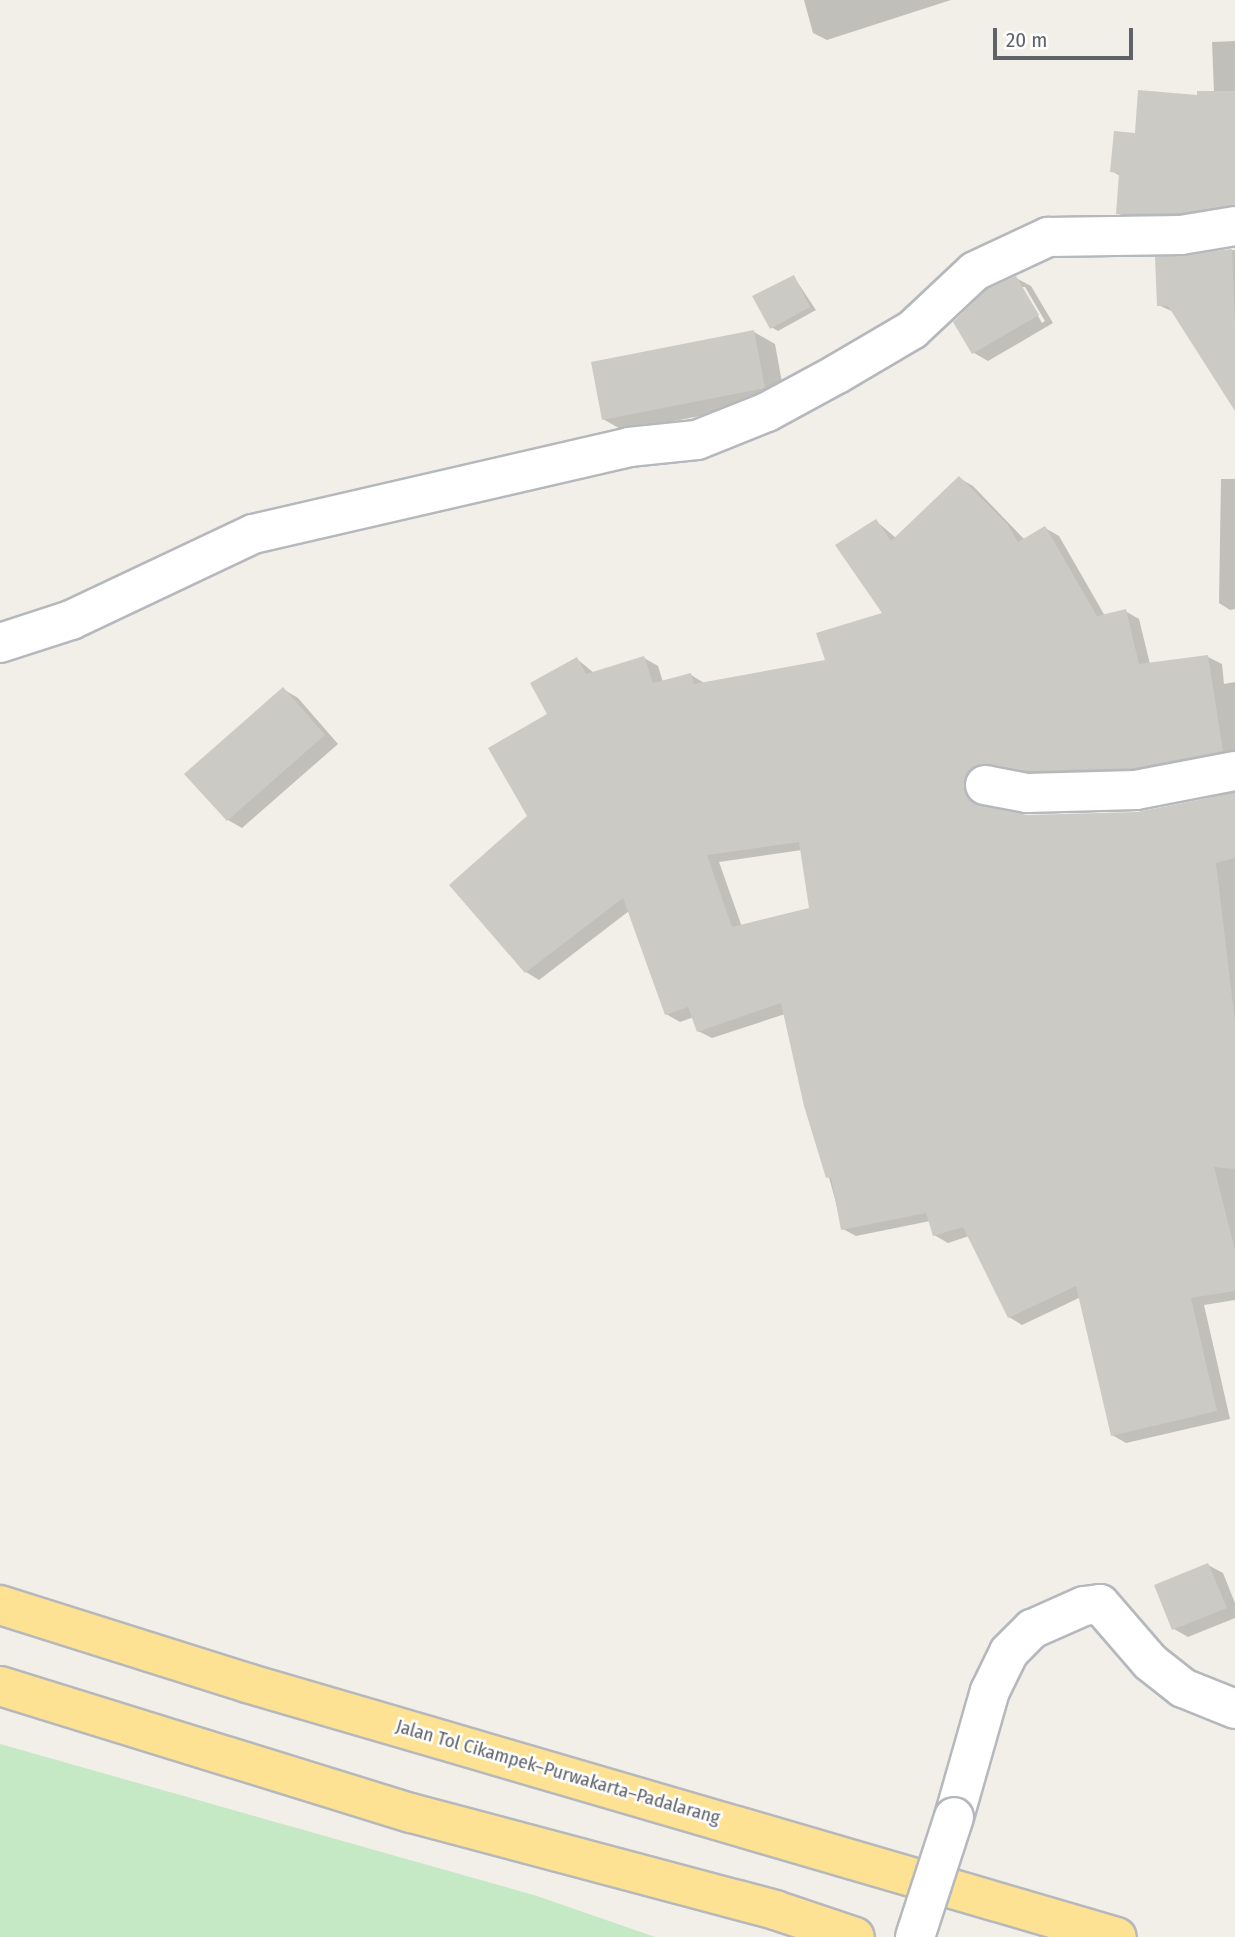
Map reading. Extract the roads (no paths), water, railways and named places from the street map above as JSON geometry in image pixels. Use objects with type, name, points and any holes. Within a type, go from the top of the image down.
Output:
[{"type":"highway","name":"Jalan Tol Cikampek–Purwakarta–Padalarang","points":[[0,1605],[247,1683],[949,1885],[1116,1937]]},
{"type":"highway","points":[[0,1686],[411,1813],[775,1910],[855,1937]]},
{"type":"street","points":[[0,643],[71,620],[253,534],[629,447],[697,440],[767,412],[829,379],[912,330],[975,271],[1048,237],[1181,235],[1235,226]]},
{"type":"street","points":[[985,785],[1027,793],[1136,790],[1235,771]]},
{"type":"street","points":[[915,1937],[954,1817],[990,1691],[1009,1651],[1032,1629],[1084,1606],[1100,1604],[1150,1662],[1183,1688],[1235,1709]]}]
